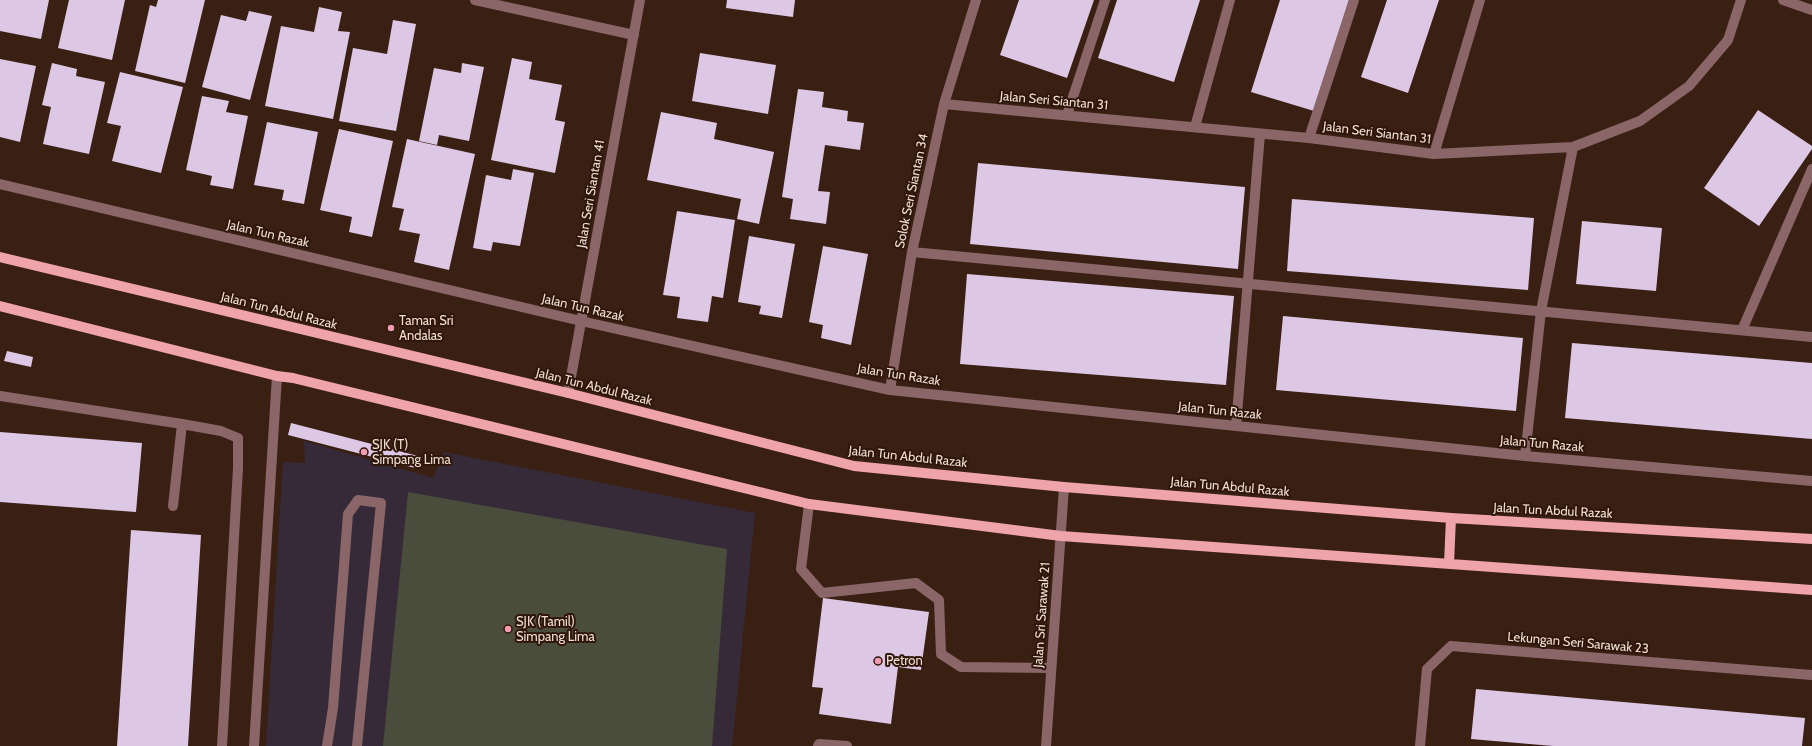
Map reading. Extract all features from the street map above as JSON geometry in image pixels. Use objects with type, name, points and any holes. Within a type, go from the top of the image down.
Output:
[{"type":"main road","name":"Jalan Tun Abdul Razak","points":[[0,257],[568,393],[854,466],[1064,486],[1451,518],[1812,539]]},
{"type":"main road","points":[[0,306],[277,376],[293,378],[809,504],[1061,536],[1812,590]]},
{"type":"main road","points":[[1449,564],[1451,518]]},
{"type":"street","points":[[475,0],[634,36]]},
{"type":"street","name":"Jalan Seri Siantan 41","points":[[568,393],[640,0]]},
{"type":"street","name":"Solok Seri Siantan 34","points":[[890,390],[912,252],[944,104],[976,0]]},
{"type":"street","points":[[1067,115],[1105,0]]},
{"type":"street","points":[[1194,127],[1230,0]]},
{"type":"street","points":[[1309,138],[1354,0]]},
{"type":"street","points":[[1434,154],[1480,0]]},
{"type":"street","name":"Jalan Seri Siantan 31","points":[[944,104],[1309,138],[1434,154],[1573,147],[1640,121],[1689,86],[1728,40],[1741,0]]},
{"type":"street","points":[[1783,0],[1812,10]]},
{"type":"street","points":[[1236,426],[1260,134]]},
{"type":"street","points":[[1525,456],[1541,311],[1573,147]]},
{"type":"street","points":[[1742,330],[1812,169]]},
{"type":"street","name":"Jalan Tun Razak","points":[[0,184],[581,321],[890,390],[1525,456],[1812,481]]},
{"type":"street","points":[[912,252],[1812,337]]},
{"type":"street","points":[[254,746],[277,376]]},
{"type":"street","points":[[0,396],[182,424],[221,431],[238,438],[222,746]]},
{"type":"street","points":[[173,506],[182,424]]},
{"type":"street","name":"Jalan Sri Sarawak 21","points":[[1046,746],[1064,486]]},
{"type":"street","points":[[327,746],[333,708],[348,514],[358,500],[367,500],[381,503],[357,746]]},
{"type":"street","points":[[809,504],[801,569],[822,593],[916,582],[939,600],[941,654],[961,667],[1051,668]]},
{"type":"street","name":"Lekungan Seri Sarawak 23","points":[[1420,746],[1428,669],[1451,646],[1812,675]]},
{"type":"street","points":[[818,746],[819,744],[847,746]]},
{"type":"shaded area","name":"SJK (Tamil) Simpang Lima","points":[[304,441],[433,478],[444,452],[755,513],[732,746],[266,746],[283,462],[305,463]]},
{"type":"green space","points":[[408,492],[727,549],[712,746],[383,746]]},
{"type":"building","points":[[0,0],[49,0],[41,39],[0,31]]},
{"type":"building","points":[[69,0],[125,0],[112,60],[58,48]]},
{"type":"building","points":[[158,0],[205,0],[185,83],[135,71],[150,5],[156,7]]},
{"type":"building","points":[[727,0],[795,0],[793,17],[726,8]]},
{"type":"building","points":[[1019,0],[1094,0],[1067,78],[1000,55]]},
{"type":"building","points":[[1117,0],[1200,0],[1174,82],[1098,58]]},
{"type":"building","points":[[1280,0],[1349,0],[1314,111],[1251,92]]},
{"type":"building","points":[[1387,0],[1439,0],[1408,93],[1361,77]]},
{"type":"building","points":[[319,7],[342,12],[338,31],[350,32],[333,119],[265,106],[281,26],[314,32]]},
{"type":"building","points":[[249,11],[272,16],[250,100],[202,87],[221,15],[246,21]]},
{"type":"building","points":[[393,20],[416,24],[396,131],[339,121],[353,48],[387,54]]},
{"type":"building","points":[[700,53],[776,65],[768,114],[692,101]]},
{"type":"building","points":[[512,58],[532,62],[529,79],[562,85],[555,120],[565,122],[555,173],[491,160]]},
{"type":"building","points":[[0,59],[36,66],[20,142],[0,137]]},
{"type":"building","points":[[52,63],[77,69],[76,76],[105,82],[89,154],[43,144],[51,107],[42,105]]},
{"type":"building","points":[[462,63],[484,67],[469,141],[439,135],[437,145],[419,141],[434,68],[461,73]]},
{"type":"building","points":[[120,72],[183,87],[161,173],[112,161],[121,126],[107,123]]},
{"type":"building","points":[[798,89],[824,92],[822,107],[848,111],[847,121],[864,123],[860,150],[825,145],[818,191],[830,192],[826,224],[790,219],[793,199],[782,197]]},
{"type":"building","points":[[202,96],[229,101],[226,112],[248,116],[233,189],[210,185],[212,176],[186,170]]},
{"type":"building","points":[[1758,110],[1812,146],[1812,149],[1759,226],[1704,188]]},
{"type":"building","points":[[661,112],[717,123],[714,139],[774,152],[759,224],[737,219],[741,199],[647,180]]},
{"type":"building","points":[[267,122],[318,132],[304,204],[282,200],[284,190],[254,185]]},
{"type":"building","points":[[339,129],[393,141],[372,237],[349,232],[352,217],[320,210]]},
{"type":"building","points":[[407,139],[475,154],[449,270],[414,262],[420,234],[399,230],[404,209],[392,207]]},
{"type":"building","points":[[978,163],[1245,187],[1238,269],[970,244]]},
{"type":"building","points":[[513,169],[534,173],[520,246],[493,242],[491,251],[473,248],[486,175],[511,180]]},
{"type":"building","points":[[1292,199],[1534,218],[1528,290],[1287,271]]},
{"type":"building","points":[[677,211],[735,220],[723,298],[712,296],[708,322],[677,318],[680,297],[663,295]]},
{"type":"building","points":[[1582,221],[1662,228],[1656,291],[1576,284]]},
{"type":"building","points":[[749,236],[795,244],[782,318],[759,314],[761,306],[738,302]]},
{"type":"building","points":[[823,246],[868,254],[851,345],[821,338],[823,325],[809,322]]},
{"type":"building","points":[[967,274],[1234,296],[1226,385],[960,364]]},
{"type":"building","points":[[1283,316],[1523,338],[1516,411],[1276,390]]},
{"type":"building","points":[[1572,343],[1812,363],[1812,439],[1565,418]]},
{"type":"building","points":[[7,351],[33,357],[31,367],[4,361]]},
{"type":"building","points":[[291,423],[422,457],[419,469],[288,435]]},
{"type":"building","points":[[0,432],[142,443],[136,512],[0,502]]},
{"type":"building","points":[[131,530],[201,535],[188,746],[117,746]]},
{"type":"building","points":[[823,598],[929,612],[921,670],[898,667],[891,724],[819,714],[823,688],[812,687]]},
{"type":"building","points":[[1476,689],[1805,718],[1802,746],[1553,746],[1471,739]]},
{"type":"place","name":"Taman Sri Andalas","points":[[391,328]]},
{"type":"place","name":"SJK (T) Simpang Lima","points":[[364,452]]},
{"type":"place","name":"SJK (Tamil) Simpang Lima","points":[[508,629]]},
{"type":"place","name":"Petron","points":[[878,661]]}]
